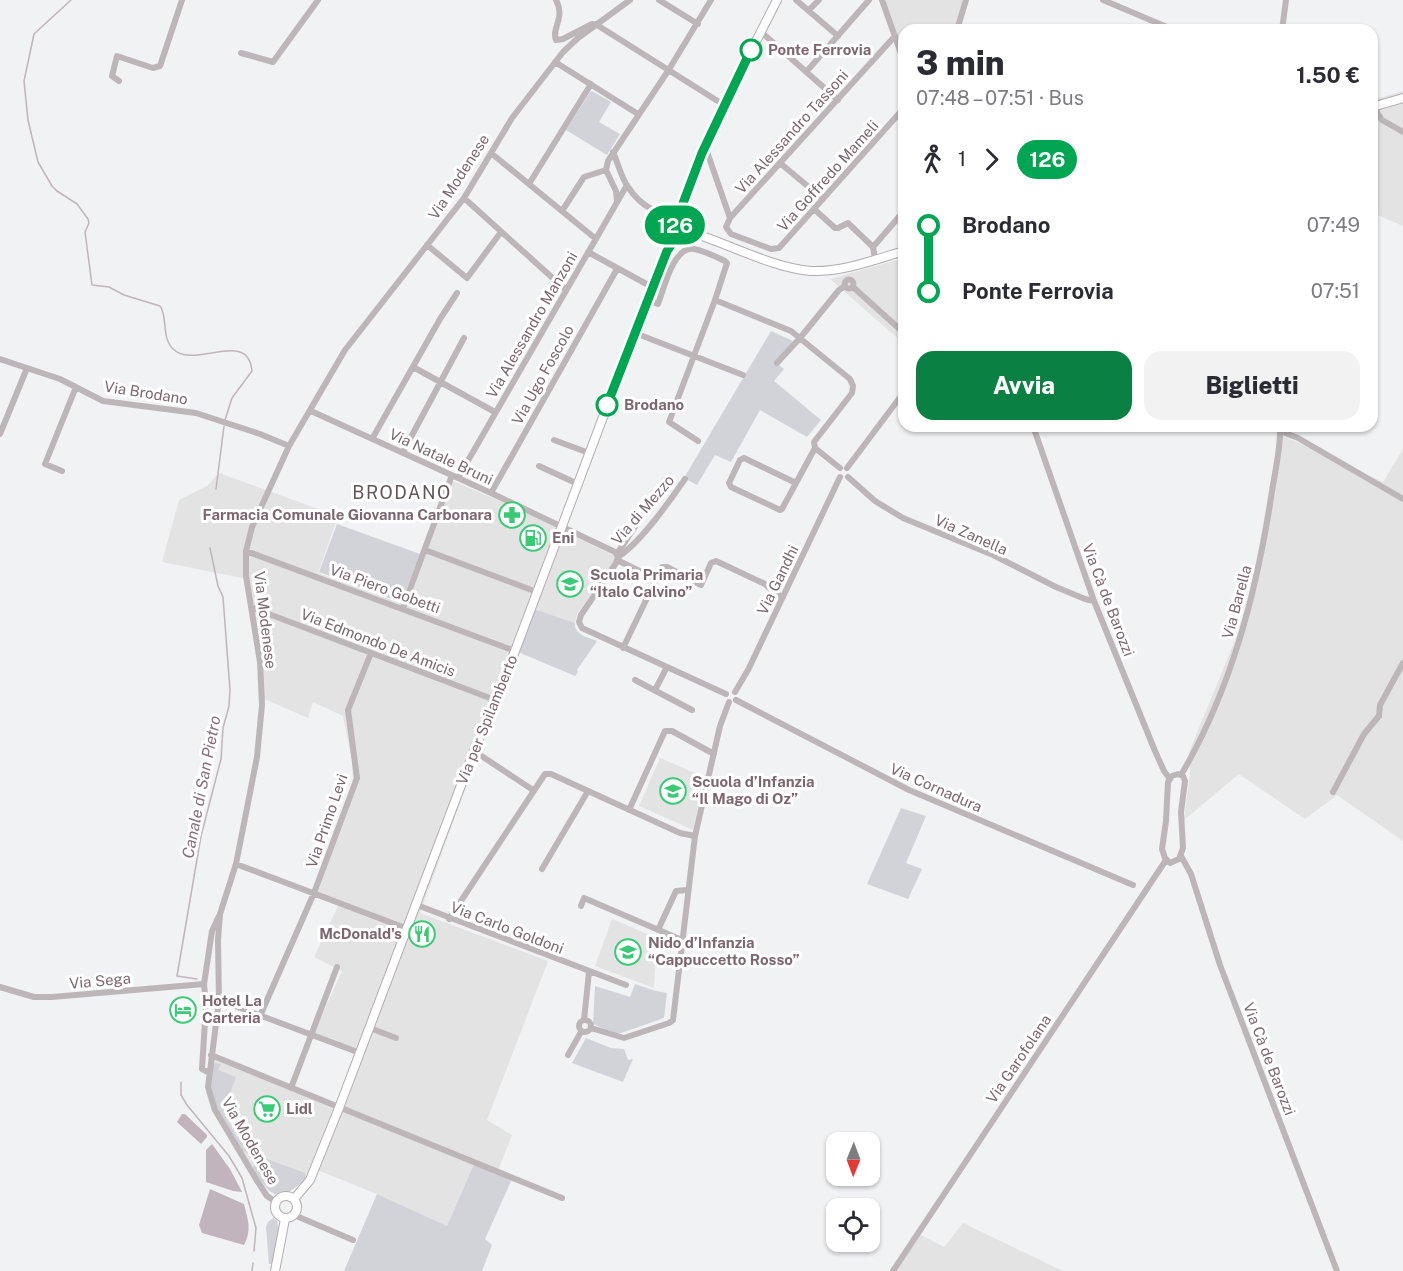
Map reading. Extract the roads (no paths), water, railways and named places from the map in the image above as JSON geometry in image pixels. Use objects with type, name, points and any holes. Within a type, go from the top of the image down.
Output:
[{"type":"main road","name":"Via per Spilamberto","points":[[294,1199],[310,1180],[339,1108],[652,287],[667,251],[676,238],[673,229],[682,221],[682,206],[705,146],[773,2]]},
{"type":"main road","points":[[1378,106],[1403,98]]},
{"type":"main road","points":[[682,221],[690,225],[693,233],[792,268],[812,271],[846,267],[898,253]]},
{"type":"main road","points":[[676,238],[686,241],[693,233]]},
{"type":"main road","points":[[278,1270],[289,1217],[297,1207],[294,1199],[285,1196],[276,1202],[276,1213],[289,1217]]},
{"type":"street","points":[[120,81],[112,76],[117,56],[153,68],[160,66],[182,0]]},
{"type":"street","points":[[241,53],[273,62],[318,0]]},
{"type":"street","points":[[556,0],[561,14],[554,35],[556,40],[563,39],[592,24],[597,25],[724,105]]},
{"type":"street","name":"Via Modenese","points":[[276,1202],[266,1194],[215,1110],[208,1087],[208,1072],[219,1000],[220,914],[236,864],[257,757],[262,705],[260,662],[246,576],[246,551],[252,527],[290,446],[345,350],[464,198],[512,118],[555,62],[570,45],[630,0]]},
{"type":"street","points":[[659,0],[698,24]]},
{"type":"street","points":[[617,202],[616,192],[606,170],[608,161],[698,24],[711,0]]},
{"type":"street","points":[[796,0],[838,36]]},
{"type":"street","points":[[809,10],[819,0]]},
{"type":"street","points":[[807,71],[869,0]]},
{"type":"street","points":[[882,0],[898,45]]},
{"type":"street","points":[[959,24],[966,0]]},
{"type":"street","points":[[1102,0],[1160,24]]},
{"type":"street","points":[[1283,24],[1286,0]]},
{"type":"street","points":[[760,31],[838,100]]},
{"type":"street","name":"Via Alessandro Tassoni","points":[[731,234],[726,227],[730,218],[895,36]]},
{"type":"street","points":[[555,62],[638,114]]},
{"type":"street","points":[[529,184],[591,84]]},
{"type":"street","points":[[1378,114],[1382,120],[1403,132]]},
{"type":"street","name":"Via Goffredo Mameli","points":[[731,234],[771,249],[777,249],[898,115]]},
{"type":"street","name":"Via Alessandro Tassoni","points":[[705,146],[730,218]]},
{"type":"street","points":[[614,152],[627,185],[644,205],[661,212],[675,211],[682,206]]},
{"type":"street","points":[[491,153],[596,239]]},
{"type":"street","points":[[780,163],[823,199]]},
{"type":"street","points":[[562,211],[584,177],[606,170]]},
{"type":"street","name":"Via Alessandro Manzoni","points":[[403,608],[455,476],[495,412],[627,185]]},
{"type":"street","points":[[464,198],[566,290]]},
{"type":"street","points":[[814,209],[835,228],[848,223],[873,247],[875,259]]},
{"type":"street","points":[[873,247],[898,218]]},
{"type":"street","points":[[427,245],[467,278],[501,232]]},
{"type":"street","points":[[647,300],[658,304],[676,258],[685,250],[693,249],[727,263],[716,300],[669,422],[698,441]]},
{"type":"street","points":[[588,252],[652,287]]},
{"type":"street","points":[[777,363],[839,290],[849,287],[853,282],[849,279],[846,267]]},
{"type":"street","name":"Via Ugo Foscolo","points":[[491,493],[617,269]]},
{"type":"street","points":[[849,287],[898,328]]},
{"type":"street","points":[[372,438],[457,293]]},
{"type":"street","points":[[716,300],[791,331],[850,379],[853,386],[852,393],[814,439],[815,448],[782,509],[778,511],[731,488],[729,483],[740,460],[744,458],[796,483]]},
{"type":"street","points":[[635,333],[743,375]]},
{"type":"street","points":[[403,452],[464,338]]},
{"type":"street","name":"Via Brodano","points":[[0,359],[60,379],[103,401],[196,413],[290,446]]},
{"type":"street","points":[[413,367],[495,412]]},
{"type":"street","points":[[0,434],[27,368]]},
{"type":"street","points":[[63,471],[45,464],[76,387]]},
{"type":"street","points":[[847,468],[898,400]]},
{"type":"street","name":"Via Natale Bruni","points":[[310,411],[562,526]]},
{"type":"street","name":"Via Cà de Barozzi","points":[[1035,432],[1094,600],[1155,751],[1164,771],[1170,778]]},
{"type":"street","name":"Via Barella","points":[[1181,775],[1194,752],[1228,674],[1250,604],[1263,548],[1279,432]]},
{"type":"street","points":[[1287,432],[1403,499]]},
{"type":"street","points":[[554,440],[589,453]]},
{"type":"street","points":[[815,448],[840,468],[847,468]]},
{"type":"street","points":[[538,466],[578,484]]},
{"type":"street","points":[[840,468],[838,474],[845,478],[850,473],[847,468]]},
{"type":"street","name":"Via Gandhi","points":[[735,692],[840,477]]},
{"type":"street","name":"Via Zanella","points":[[848,477],[875,501],[903,518],[993,555],[1056,587],[1085,599],[1094,600]]},
{"type":"street","points":[[591,1028],[624,1038],[673,1020],[695,836],[724,711],[737,697],[735,692],[726,694],[584,630],[579,622],[581,615],[666,479]]},
{"type":"street","name":"Via di Mezzo","points":[[617,557],[625,552],[686,479]]},
{"type":"street","points":[[562,526],[656,579]]},
{"type":"street","points":[[425,550],[537,592]]},
{"type":"street","name":"Via Piero Gobetti","points":[[246,551],[515,651]]},
{"type":"street","points":[[623,648],[660,568],[667,567],[702,585],[711,564],[715,561],[765,584],[774,593],[783,597]]},
{"type":"street","name":"Via Edmondo De Amicis","points":[[253,608],[495,700]]},
{"type":"street","name":"Via Primo Levi","points":[[260,1016],[314,893],[357,778],[348,710],[371,653]]},
{"type":"street","points":[[1333,792],[1364,734],[1379,717],[1380,705],[1403,663]]},
{"type":"street","points":[[655,690],[667,667]]},
{"type":"street","points":[[635,680],[692,710]]},
{"type":"street","points":[[726,694],[726,698],[732,701]]},
{"type":"street","name":"Via Cornadura","points":[[732,701],[909,790],[1133,885]]},
{"type":"street","points":[[629,810],[665,731],[675,732],[714,754]]},
{"type":"street","points":[[474,751],[533,790]]},
{"type":"street","points":[[448,919],[533,790],[543,776],[548,774],[680,832],[695,836]]},
{"type":"street","points":[[1175,774],[1181,775],[1185,781],[1182,812],[1184,848],[1181,856],[1174,862],[1166,860],[1162,849],[1167,821],[1167,791],[1170,778],[1175,774]]},
{"type":"street","points":[[542,869],[588,791]]},
{"type":"street","name":"Via Cà de Barozzi","points":[[1181,856],[1191,874],[1220,965],[1337,1271]]},
{"type":"street","name":"Via Garofolana","points":[[893,1271],[1166,860]]},
{"type":"street","points":[[236,864],[408,929]]},
{"type":"street","points":[[658,930],[676,891],[687,890]]},
{"type":"street","points":[[581,906],[585,898],[682,940]]},
{"type":"street","name":"Via Carlo Goldoni","points":[[417,905],[448,919],[626,985]]},
{"type":"street","points":[[208,1072],[202,1069],[206,1005],[204,984],[212,932],[220,914]]},
{"type":"street","points":[[291,1088],[337,967]]},
{"type":"street","points":[[568,1055],[581,1032],[579,1024],[584,1020],[589,972]]},
{"type":"street","name":"Via Sega","points":[[0,987],[34,997],[52,997],[204,984]]},
{"type":"street","points":[[219,1000],[360,1053]]},
{"type":"street","points":[[584,1020],[589,1022],[591,1028]]},
{"type":"street","points":[[370,1028],[396,1038]]},
{"type":"street","points":[[581,1032],[587,1032],[591,1028]]},
{"type":"street","points":[[211,1055],[562,1198]]},
{"type":"street","points":[[289,1217],[353,1240]]},
{"type":"waterway","name":"Canale di San Pietro","points":[[71,0],[34,34],[24,81],[28,120],[38,162],[52,186],[77,204],[88,219],[89,223],[85,232],[92,285],[109,287],[124,295],[160,306],[164,315],[169,344],[182,354],[231,351],[241,352],[248,359],[252,371],[232,398],[225,420]]},
{"type":"waterway","name":"Canale di San Pietro","points":[[216,489],[224,426]]},
{"type":"waterway","name":"Canale di San Pietro","points":[[197,979],[177,976],[201,836],[221,759],[223,728],[229,706],[230,690],[223,597],[218,586],[210,548]]},
{"type":"waterway","name":"Canale di San Pietro","points":[[181,1082],[181,1095],[187,1105],[229,1156],[242,1178],[256,1228],[254,1251]]},
{"type":"waterway","name":"Canale di San Pietro","points":[[252,1271],[253,1263]]},
{"type":"place","name":"Ponte Ferrovia","points":[[751,50]]},
{"type":"place","name":"Brodano","points":[[607,405]]},
{"type":"place","name":"Farmacia Comunale Giovanna Carbonara","points":[[512,515]]},
{"type":"place","name":"Eni","points":[[533,538]]},
{"type":"place","name":"Scuola Primaria “Italo Calvino”","points":[[570,584]]},
{"type":"place","name":"Scuola d’Infanzia “Il Mago di Oz”","points":[[673,791]]},
{"type":"place","name":"McDonald's","points":[[422,934]]},
{"type":"place","name":"Nido d’Infanzia “Cappuccetto Rosso”","points":[[628,952]]},
{"type":"place","name":"Hotel La Carteria","points":[[183,1010]]},
{"type":"place","name":"Lidl","points":[[267,1109]]},
{"type":"district","name":"BRODANO","points":[[402,493]]}]
